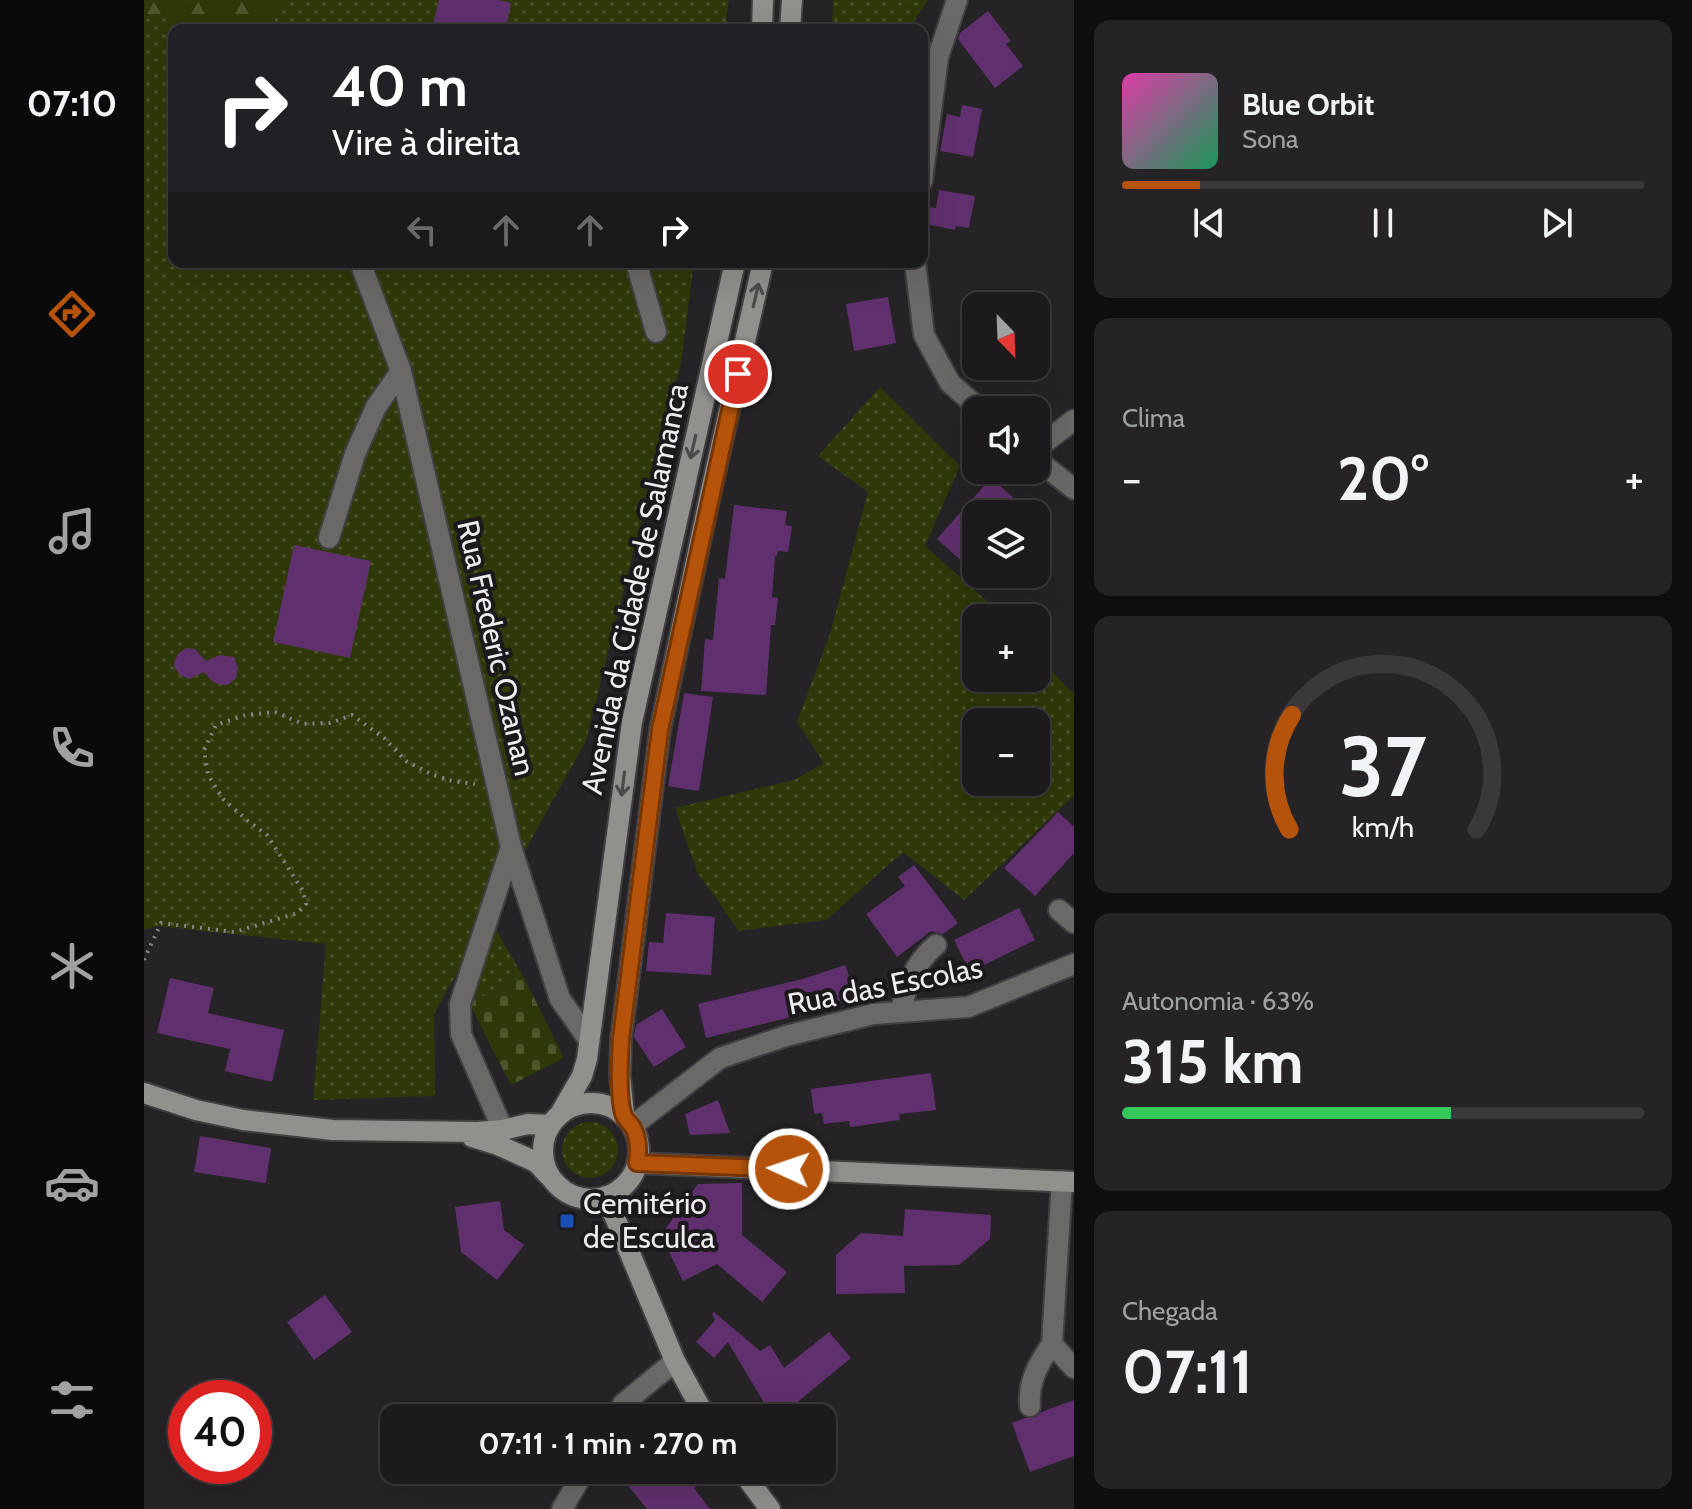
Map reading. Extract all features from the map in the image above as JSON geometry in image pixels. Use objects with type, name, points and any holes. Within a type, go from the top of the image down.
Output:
[{"type":"street","points":[[762,24],[763,0]]},
{"type":"street","points":[[790,24],[792,0]]},
{"type":"street","points":[[928,91],[930,61],[957,0]]},
{"type":"street","name":"Rua Frederic Ozanan","points":[[362,268],[401,371],[511,847],[560,999],[589,1040]]},
{"type":"street","points":[[638,268],[656,332]]},
{"type":"street","name":"Avenida da Cidade de Salamanca","points":[[555,1119],[582,1076],[632,722],[734,268]]},
{"type":"street","name":"Avenida da Cidade de Salamanca","points":[[628,1121],[620,1075],[621,1039],[660,730],[762,268]]},
{"type":"street","points":[[916,268],[924,335],[950,383],[965,396]]},
{"type":"street","points":[[329,538],[355,454],[376,407],[401,371]]},
{"type":"street","points":[[1050,438],[1074,420]]},
{"type":"street","points":[[1050,470],[1074,489]]},
{"type":"street","points":[[503,1130],[461,1034],[460,1004],[511,847]]},
{"type":"street","points":[[901,1012],[904,993],[916,966],[936,945]]},
{"type":"street","name":"Rua das Escolas","points":[[628,1121],[720,1058],[786,1036],[873,1014],[968,1007],[1074,964]]},
{"type":"street","points":[[146,1094],[196,1110],[243,1120],[333,1130],[503,1130],[555,1119]]},
{"type":"street","points":[[449,1132],[480,1139],[517,1153],[536,1162],[552,1179],[563,1190],[576,1197],[591,1199],[606,1196],[626,1184],[637,1163],[637,1138],[628,1121],[613,1108],[599,1103],[572,1107],[555,1119],[544,1138],[543,1152],[545,1167],[552,1179]]},
{"type":"street","points":[[637,1163],[1070,1180],[1052,1344],[1038,1363],[1029,1394],[1030,1406]]},
{"type":"street","points":[[606,1196],[675,1361],[698,1404]]},
{"type":"street","points":[[1052,1344],[1074,1368]]},
{"type":"street","points":[[623,1404],[675,1361]]},
{"type":"street","points":[[562,1509],[577,1484]]},
{"type":"street","points":[[751,1484],[770,1509]]},
{"type":"path","points":[[144,960],[161,923],[234,932],[298,913],[306,904],[303,891],[267,835],[223,799],[208,775],[204,750],[216,725],[246,715],[275,712],[303,724],[330,723],[352,715],[384,738],[406,761],[431,774],[452,781],[498,787]]},
{"type":"green space","points":[[144,0],[729,0],[726,24],[168,24],[168,268],[693,268],[681,363],[586,741],[434,1014],[435,1096],[313,1100],[326,944],[157,926],[144,930]]},
{"type":"green space","points":[[144,0],[279,0],[273,24],[182,24],[172,16],[144,19]]},
{"type":"green space","points":[[833,0],[928,0],[913,24],[832,24]]},
{"type":"green space","points":[[880,387],[960,466],[925,546],[962,579],[962,588],[972,588],[990,604],[962,604],[962,692],[1050,692],[1050,668],[1074,692],[1074,796],[964,900],[903,852],[826,920],[739,931],[697,872],[675,808],[794,780],[824,763],[797,722],[830,634],[868,492],[818,456]]},
{"type":"green space","points":[[495,928],[523,976],[469,1003]]},
{"type":"green space","points":[[523,976],[564,1058],[511,1085],[469,1003]]},
{"type":"green space","points":[[590,1122],[610,1130],[618,1150],[610,1170],[590,1178],[570,1170],[562,1150],[570,1130]]},
{"type":"building","points":[[439,0],[499,0],[511,3],[507,24],[433,24]]},
{"type":"building","points":[[988,11],[1011,41],[1006,44],[1023,66],[995,88],[958,39],[960,33]]},
{"type":"building","points":[[962,105],[982,109],[973,157],[940,151],[947,114],[960,117]]},
{"type":"building","points":[[939,190],[975,196],[969,228],[956,226],[955,230],[928,224],[929,207],[936,208]]},
{"type":"building","points":[[888,297],[896,343],[854,351],[846,304]]},
{"type":"building","points":[[986,484],[998,484],[1016,500],[972,500]]},
{"type":"building","points":[[734,505],[787,511],[785,525],[792,526],[788,552],[778,551],[775,556],[772,597],[778,598],[775,625],[771,625],[766,695],[701,691],[705,639],[713,640],[719,578],[725,579]]},
{"type":"building","points":[[962,511],[962,561],[937,539]]},
{"type":"building","points":[[294,545],[371,561],[350,658],[273,642]]},
{"type":"building","points":[[186,648],[195,649],[206,661],[220,655],[234,657],[238,668],[236,678],[228,685],[222,685],[213,682],[204,672],[189,679],[180,675],[174,662]]},
{"type":"building","points":[[684,693],[713,697],[699,791],[668,786]]},
{"type":"building","points":[[1058,812],[1074,827],[1074,853],[1035,896],[1004,868]]},
{"type":"building","points":[[914,865],[958,923],[943,934],[931,931],[897,957],[866,914],[905,886],[898,877]]},
{"type":"building","points":[[1019,908],[1035,940],[970,972],[954,940]]},
{"type":"building","points":[[666,913],[715,917],[711,975],[646,971],[649,942],[663,943]]},
{"type":"building","points":[[845,965],[857,998],[706,1038],[698,1004],[803,979]]},
{"type":"building","points":[[170,978],[214,988],[208,1013],[284,1030],[272,1082],[225,1071],[230,1049],[157,1033]]},
{"type":"building","points":[[662,1009],[686,1047],[654,1067],[634,1037],[636,1025]]},
{"type":"building","points":[[931,1073],[936,1110],[899,1114],[900,1120],[850,1127],[849,1121],[824,1124],[822,1113],[814,1114],[811,1089]]},
{"type":"building","points":[[718,1100],[730,1133],[690,1135],[685,1114]]},
{"type":"building","points":[[200,1136],[271,1148],[266,1183],[194,1172]]},
{"type":"building","points":[[742,1183],[742,1235],[787,1272],[762,1302],[717,1264],[683,1281],[661,1235],[698,1184]]},
{"type":"building","points":[[500,1201],[504,1230],[524,1245],[497,1280],[461,1252],[455,1207]]},
{"type":"building","points":[[905,1209],[991,1215],[990,1239],[959,1265],[904,1266],[905,1293],[836,1294],[836,1255],[861,1233],[903,1236]]},
{"type":"building","points":[[325,1295],[352,1332],[314,1360],[287,1322]]},
{"type":"building","points":[[714,1312],[760,1351],[770,1345],[784,1368],[829,1332],[851,1358],[795,1404],[765,1404],[728,1342],[714,1358],[696,1342],[715,1320]]},
{"type":"building","points":[[1074,1400],[1074,1456],[1030,1472],[1012,1423],[1036,1417],[1041,1412]]},
{"type":"building","points":[[627,1484],[698,1484],[694,1488],[710,1509],[647,1509]]},
{"type":"place","name":"Cemitério de Esculca","points":[[567,1221]]},
{"type":"route","points":[[738,374],[660,730],[621,1039],[620,1075],[624,1116],[637,1138],[637,1163],[789,1169]]}]
